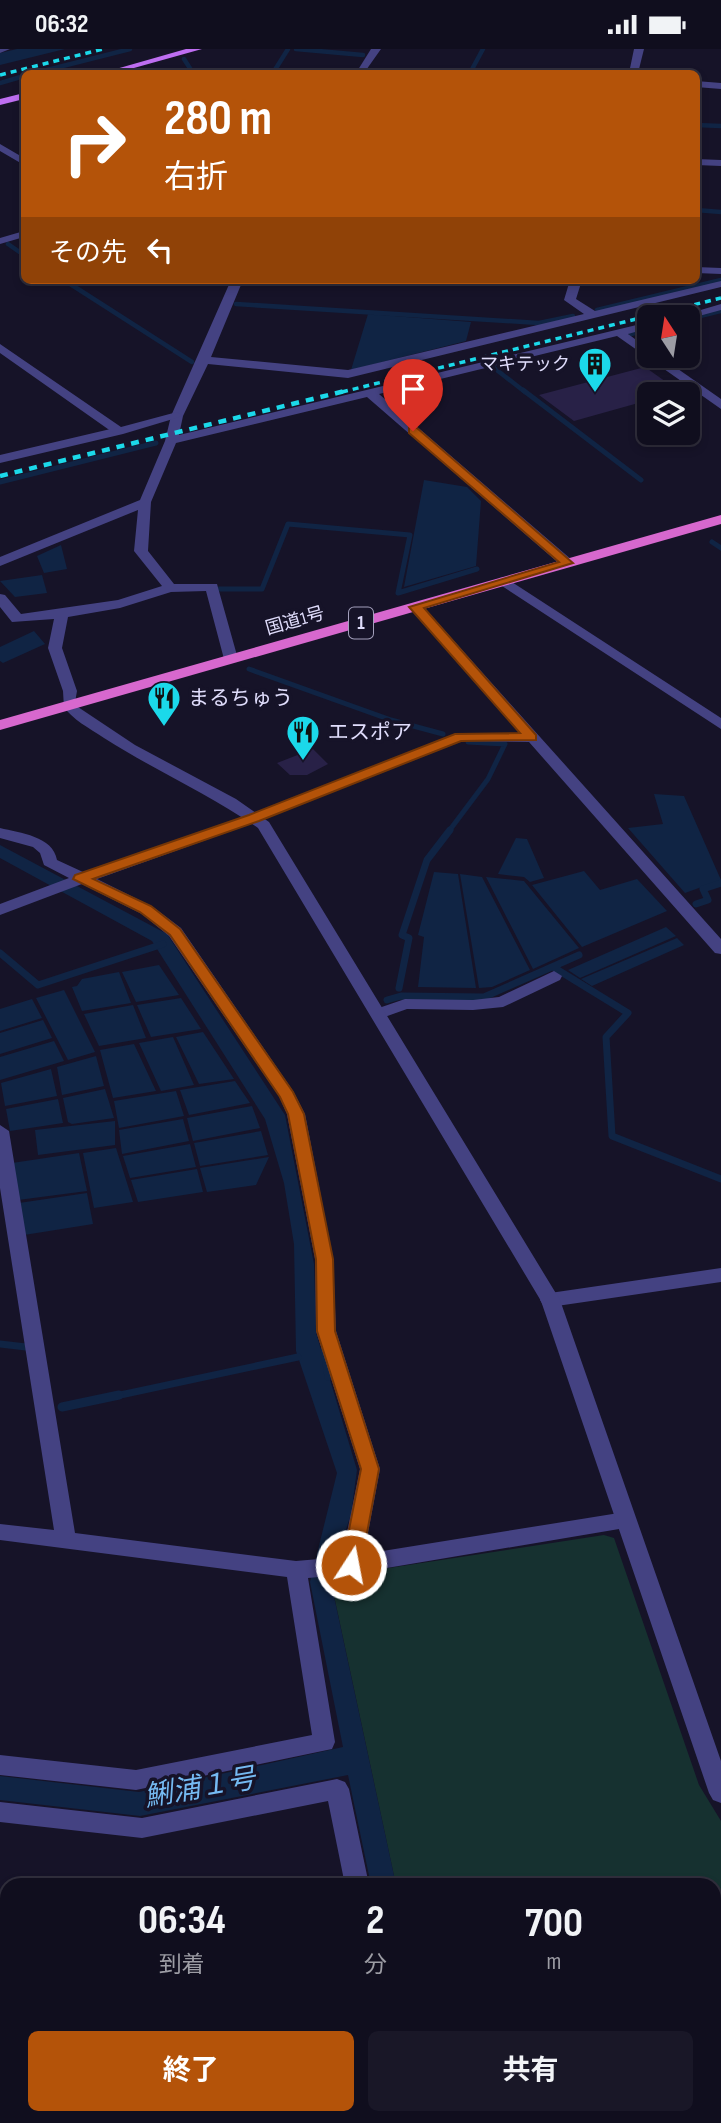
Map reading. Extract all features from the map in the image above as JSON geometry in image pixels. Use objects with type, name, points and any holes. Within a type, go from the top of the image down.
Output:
[{"type":"highway","name":"国道1号","points":[[0,725],[721,519]]},
{"type":"main road","points":[[118,70],[197,49]]},
{"type":"main road","points":[[0,102],[21,97]]},
{"type":"street","points":[[362,70],[376,49]]},
{"type":"street","points":[[634,70],[639,49]]},
{"type":"street","points":[[700,84],[721,86]]},
{"type":"street","points":[[0,147],[21,160]]},
{"type":"street","points":[[700,162],[721,163]]},
{"type":"street","points":[[0,241],[21,235]]},
{"type":"street","points":[[700,270],[721,271]]},
{"type":"street","points":[[204,360],[348,374],[721,283]]},
{"type":"street","points":[[170,588],[141,551],[145,502],[171,441],[177,416],[204,360],[231,284]]},
{"type":"street","points":[[575,284],[570,300],[594,315]]},
{"type":"street","points":[[700,313],[721,307]]},
{"type":"street","points":[[171,441],[637,328]]},
{"type":"street","points":[[618,333],[637,346]]},
{"type":"street","points":[[0,348],[119,431]]},
{"type":"street","points":[[668,368],[721,405]]},
{"type":"street","points":[[371,394],[567,563]]},
{"type":"street","points":[[0,459],[177,416]]},
{"type":"street","points":[[0,562],[145,502]]},
{"type":"street","points":[[505,581],[721,725]]},
{"type":"street","points":[[0,598],[17,619],[120,604],[170,588],[185,590],[212,587],[231,659]]},
{"type":"street","points":[[416,607],[721,949]]},
{"type":"street","points":[[62,614],[55,648],[70,691],[69,705],[76,713],[130,748],[231,802],[264,825],[550,1300],[721,1793]]},
{"type":"street","points":[[0,910],[254,818],[460,737],[531,737]]},
{"type":"street","points":[[0,833],[38,844],[48,851],[50,862],[146,909],[175,932],[287,1095],[296,1114],[324,1259],[326,1331],[370,1469],[351,1565]]},
{"type":"street","points":[[379,1014],[405,1003],[473,1005],[503,1002],[554,977]]},
{"type":"street","points":[[0,1131],[66,1540]]},
{"type":"street","points":[[550,1300],[721,1275]]},
{"type":"street","points":[[0,1532],[296,1570],[351,1565],[625,1520]]},
{"type":"street","points":[[0,1765],[136,1780],[324,1742],[296,1570]]},
{"type":"street","points":[[0,1812],[142,1828],[337,1789],[356,1878]]},
{"type":"green space","points":[[604,1535],[614,1538],[699,1785],[721,1821],[721,1878],[394,1878],[330,1577]]},
{"type":"water","points":[[17,49],[65,49],[0,65],[0,53]]},
{"type":"water","points":[[368,314],[471,322],[466,341],[351,370]]},
{"type":"water","points":[[424,480],[467,487],[481,501],[476,566],[404,587]]},
{"type":"water","points":[[61,545],[67,569],[44,573],[37,556]]},
{"type":"water","points":[[42,575],[47,593],[15,597],[0,581]]},
{"type":"water","points":[[34,631],[45,644],[3,663],[0,661],[0,647]]},
{"type":"water","points":[[654,794],[684,796],[721,880],[685,893],[628,828],[663,824]]},
{"type":"water","points":[[516,838],[527,839],[544,878],[530,882],[524,877],[498,874]]},
{"type":"water","name":"鯏浦１号","points":[[0,845],[167,934],[285,1115],[314,1264],[316,1333],[357,1470],[351,1514],[330,1578],[394,1878],[370,1878],[348,1775],[140,1816],[0,1800],[0,1776],[139,1792],[343,1747],[310,1582],[337,1473],[296,1351],[294,1244],[284,1183],[265,1119],[152,941],[0,858]]},
{"type":"water","points":[[584,871],[600,890],[637,879],[667,911],[582,947],[532,885]]},
{"type":"water","points":[[434,872],[458,874],[476,988],[418,987],[424,937],[418,935]]},
{"type":"water","points":[[460,874],[482,877],[530,970],[492,987],[479,988]]},
{"type":"water","points":[[486,877],[524,881],[579,948],[533,969]]},
{"type":"water","points":[[666,927],[676,936],[580,978],[568,970]]},
{"type":"water","points":[[677,938],[684,945],[592,986],[581,979]]},
{"type":"water","points":[[159,965],[179,995],[136,1002],[122,972]]},
{"type":"water","points":[[119,972],[131,1003],[82,1011],[72,987],[77,986],[82,979]]},
{"type":"water","points":[[64,990],[95,1052],[68,1060],[36,998]]},
{"type":"water","points":[[181,998],[201,1029],[151,1037],[137,1005]]},
{"type":"water","points":[[32,999],[42,1018],[0,1031],[0,1009]]},
{"type":"water","points":[[133,1005],[146,1038],[99,1046],[84,1014]]},
{"type":"water","points":[[43,1020],[52,1038],[0,1054],[0,1033]]},
{"type":"water","points":[[203,1032],[234,1079],[199,1084],[176,1037]]},
{"type":"water","points":[[173,1037],[194,1085],[161,1091],[139,1043]]},
{"type":"water","points":[[54,1041],[64,1061],[0,1080],[0,1057]]},
{"type":"water","points":[[134,1044],[156,1091],[113,1098],[100,1050]]},
{"type":"water","points":[[96,1056],[104,1086],[62,1095],[57,1067]]},
{"type":"water","points":[[51,1069],[57,1096],[5,1106],[1,1083]]},
{"type":"water","points":[[235,1081],[250,1103],[189,1115],[180,1090]]},
{"type":"water","points":[[105,1089],[114,1118],[72,1124],[68,1122],[63,1098]]},
{"type":"water","points":[[176,1091],[184,1116],[119,1128],[114,1101]]},
{"type":"water","points":[[58,1099],[63,1123],[10,1131],[6,1109]]},
{"type":"water","points":[[252,1106],[260,1128],[193,1141],[187,1118]]},
{"type":"water","points":[[183,1119],[189,1141],[122,1154],[119,1130]]},
{"type":"water","points":[[115,1121],[115,1145],[38,1155],[35,1130]]},
{"type":"water","points":[[261,1131],[268,1155],[200,1166],[194,1143]]},
{"type":"water","points":[[190,1144],[196,1167],[130,1178],[123,1156]]},
{"type":"water","points":[[116,1148],[133,1202],[94,1208],[83,1153]]},
{"type":"water","points":[[79,1153],[87,1191],[18,1200],[12,1163]]},
{"type":"water","points":[[269,1157],[256,1185],[207,1192],[200,1168]]},
{"type":"water","points":[[197,1169],[203,1192],[138,1202],[131,1180]]},
{"type":"water","points":[[87,1193],[93,1224],[24,1235],[19,1203]]},
{"type":"building","name":"マキテック","points":[[641,368],[646,368],[666,382],[637,382],[637,403],[574,421],[539,395]]},
{"type":"building","name":"エスポア","points":[[313,749],[328,764],[307,775],[290,775],[277,763]]},
{"type":"waterway","points":[[47,70],[130,49]]},
{"type":"waterway","points":[[275,70],[288,49]]},
{"type":"waterway","points":[[296,49],[363,55]]},
{"type":"waterway","points":[[472,70],[483,49]]},
{"type":"waterway","points":[[184,59],[191,70]]},
{"type":"waterway","points":[[0,83],[21,77]]},
{"type":"waterway","points":[[700,125],[721,126]]},
{"type":"waterway","points":[[700,210],[721,212]]},
{"type":"waterway","points":[[8,244],[21,253]]},
{"type":"waterway","points":[[597,310],[721,280]]},
{"type":"waterway","points":[[70,284],[192,362]]},
{"type":"waterway","points":[[236,304],[539,323],[573,316]]},
{"type":"waterway","points":[[700,316],[721,311]]},
{"type":"waterway","points":[[631,334],[637,332]]},
{"type":"waterway","points":[[493,367],[525,392]]},
{"type":"waterway","points":[[523,390],[641,480]]},
{"type":"waterway","points":[[0,482],[156,443]]},
{"type":"waterway","points":[[219,589],[262,589],[288,524],[410,535],[398,593],[477,569]]},
{"type":"waterway","points":[[712,542],[721,548]]},
{"type":"waterway","points":[[249,669],[391,720],[443,734]]},
{"type":"waterway","points":[[449,831],[488,779],[505,744],[468,742]]},
{"type":"waterway","points":[[399,988],[409,938],[402,935],[427,860],[450,830]]},
{"type":"waterway","points":[[696,904],[708,900],[703,889],[721,883]]},
{"type":"waterway","points":[[0,953],[38,985],[163,944]]},
{"type":"waterway","points":[[387,1000],[401,996],[484,997],[579,955]]},
{"type":"waterway","points":[[553,967],[628,1013],[606,1037],[612,1136],[721,1179]]},
{"type":"waterway","points":[[0,1344],[26,1347]]},
{"type":"waterway","points":[[324,1350],[328,1377]]},
{"type":"waterway","points":[[111,1397],[298,1357]]},
{"type":"waterway","points":[[62,1407],[119,1395]]},
{"type":"railway","points":[[0,75],[103,49]]},
{"type":"railway","points":[[342,392],[721,298]]},
{"type":"railway","points":[[0,476],[349,390]]},
{"type":"place","name":"マキテック","points":[[595,394]]},
{"type":"place","name":"まるちゅう","points":[[164,728]]},
{"type":"place","name":"エスポア","points":[[303,762]]},
{"type":"route","points":[[351,1565],[370,1469],[326,1331],[324,1259],[296,1114],[287,1095],[175,932],[146,909],[80,879],[254,818],[460,737],[531,737],[416,607],[567,563],[413,431]]}]
